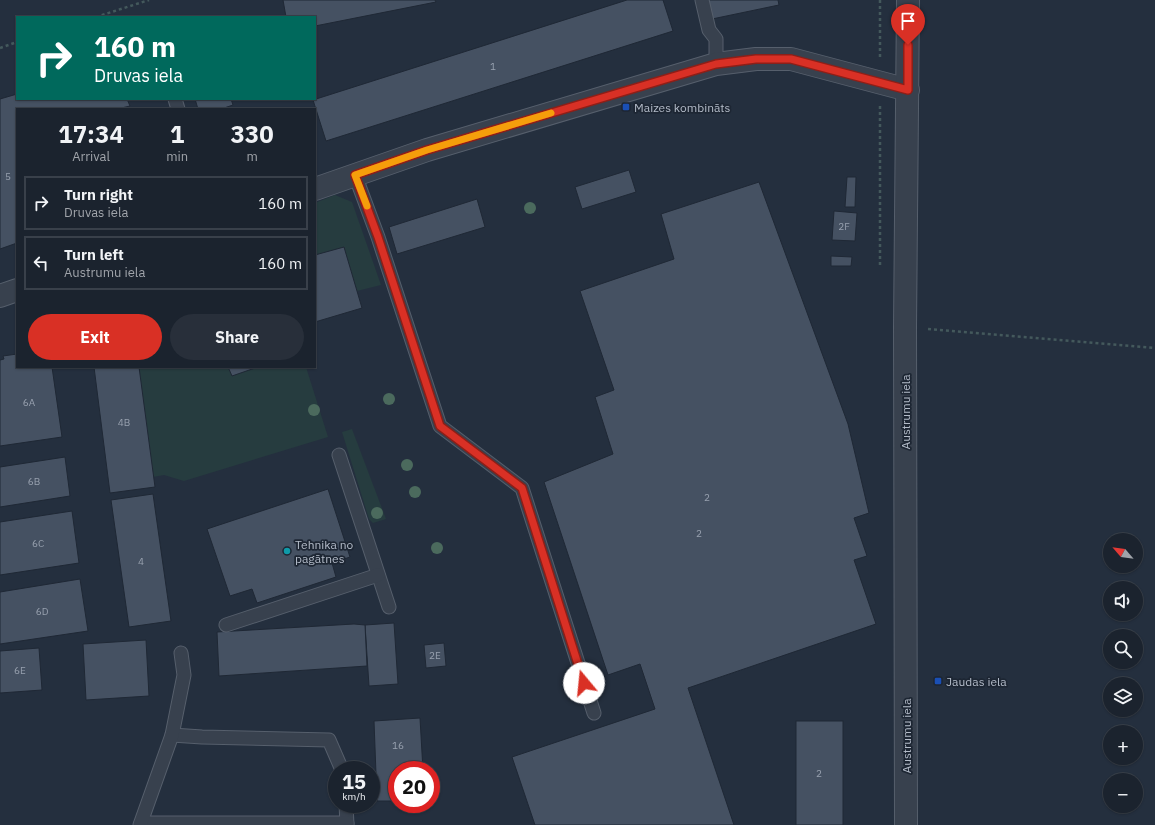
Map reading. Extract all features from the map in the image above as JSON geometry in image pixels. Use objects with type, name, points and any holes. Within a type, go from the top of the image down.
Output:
[{"type":"street","name":"Austrumu iela","points":[[906,825],[905,327],[908,0]]},
{"type":"street","points":[[316,189],[427,150],[716,64],[756,59],[791,59],[908,90]]},
{"type":"street","points":[[0,296],[16,290]]},
{"type":"lane","points":[[702,0],[709,30],[716,39],[716,64]]},
{"type":"lane","points":[[355,175],[378,237],[440,426],[522,488],[594,713]]},
{"type":"lane","points":[[339,455],[389,607]]},
{"type":"lane","points":[[226,625],[378,575]]},
{"type":"lane","points":[[181,653],[184,675],[172,735],[140,824],[347,824],[346,813]]},
{"type":"lane","points":[[172,735],[329,740],[338,761]]},
{"type":"path","points":[[99,16],[149,0]]},
{"type":"path","points":[[0,48],[16,42]]},
{"type":"path","points":[[905,327],[1155,348]]},
{"type":"green space","points":[[335,195],[352,202],[381,285],[357,291],[344,247],[316,255],[316,203]]},
{"type":"green space","points":[[139,368],[306,368],[328,437],[184,481],[164,475],[153,477]]},
{"type":"green space","points":[[352,429],[386,519],[373,523],[369,519],[342,432]]},
{"type":"building","points":[[283,0],[435,0],[436,2],[316,26],[316,16],[286,16]]},
{"type":"building","points":[[627,0],[663,0],[673,31],[326,141],[313,100]]},
{"type":"building","points":[[708,0],[778,0],[779,5],[712,19]]},
{"type":"building","points":[[16,94],[16,100],[127,100],[130,106],[121,108],[16,108],[16,243],[0,249],[0,99]]},
{"type":"building","points":[[195,100],[231,100],[233,105],[224,108],[198,108]]},
{"type":"building","points":[[629,170],[636,192],[582,209],[575,187]]},
{"type":"building","points":[[847,177],[856,177],[855,207],[845,207]]},
{"type":"building","points":[[759,182],[848,424],[869,513],[854,518],[867,556],[854,560],[876,624],[688,688],[734,825],[535,825],[512,757],[655,709],[640,664],[608,675],[544,482],[613,454],[595,397],[614,390],[580,291],[674,259],[661,214]]},
{"type":"building","points":[[477,199],[485,227],[397,254],[389,227]]},
{"type":"building","points":[[834,211],[857,213],[855,241],[832,240]]},
{"type":"building","points":[[344,247],[362,308],[316,322],[316,255]]},
{"type":"building","points":[[831,256],[852,257],[851,266],[831,266]]},
{"type":"building","points":[[16,354],[16,368],[52,368],[62,437],[0,446],[0,360],[4,359],[3,356]]},
{"type":"building","points":[[94,368],[139,368],[155,487],[110,493]]},
{"type":"building","points":[[228,368],[255,368],[232,376]]},
{"type":"building","points":[[65,457],[70,496],[0,507],[0,467]]},
{"type":"building","name":"Tehnika no pagātnes","points":[[328,489],[350,557],[332,563],[336,577],[257,603],[252,589],[230,596],[207,529]]},
{"type":"building","points":[[153,494],[171,621],[129,627],[111,500]]},
{"type":"building","points":[[72,511],[79,563],[0,575],[0,522]]},
{"type":"building","points":[[80,579],[88,631],[0,644],[0,592]]},
{"type":"building","points":[[394,623],[398,684],[369,686],[365,625]]},
{"type":"building","points":[[354,624],[365,625],[367,666],[219,676],[217,632]]},
{"type":"building","points":[[146,640],[149,696],[86,700],[83,644]]},
{"type":"building","points":[[444,643],[446,666],[426,668],[424,645]]},
{"type":"building","points":[[39,648],[42,690],[0,693],[0,651]]},
{"type":"building","points":[[420,718],[422,761],[388,761],[388,801],[380,801],[380,761],[376,761],[374,721]]},
{"type":"building","points":[[796,721],[843,721],[843,825],[796,825]]},
{"type":"slow traffic","points":[[367,206],[355,175],[427,150],[551,113]]},
{"type":"place","name":"Maizes kombināts","points":[[626,107]]},
{"type":"place","name":"Tehnika no pagātnes","points":[[287,551]]},
{"type":"place","name":"Jaudas iela","points":[[938,681]]},
{"type":"route","points":[[584,683],[522,488],[440,426],[378,237],[355,175],[427,150],[716,64],[756,59],[791,59],[908,90],[908,45]]}]
